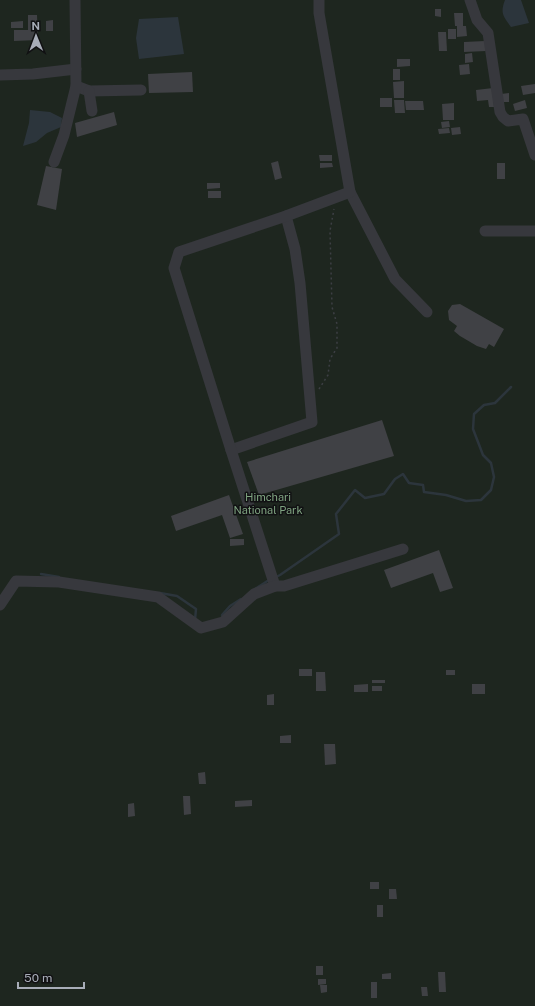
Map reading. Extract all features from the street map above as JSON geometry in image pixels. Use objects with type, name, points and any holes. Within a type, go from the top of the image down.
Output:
[{"type":"street","points":[[54,162],[64,135],[76,86],[75,0]]},
{"type":"street","points":[[319,0],[319,12],[350,192],[395,279],[427,312]]},
{"type":"street","points":[[470,0],[477,20],[488,33],[500,112],[508,121],[523,118],[535,155]]},
{"type":"street","points":[[0,75],[33,74],[76,69]]},
{"type":"street","points":[[76,86],[89,91],[141,90]]},
{"type":"street","points":[[89,91],[92,111]]},
{"type":"street","points":[[275,586],[174,268],[179,252],[286,216],[350,192]]},
{"type":"street","points":[[231,450],[312,422],[300,283],[295,249],[286,216]]},
{"type":"street","points":[[485,231],[535,231]]},
{"type":"street","points":[[0,606],[16,581],[59,582],[158,597],[201,628],[223,622],[254,594],[275,586],[284,586],[403,549]]},
{"type":"path","points":[[310,402],[328,376],[330,359],[337,348],[337,324],[332,307],[330,232],[336,197]]},
{"type":"green space","name":"Himchari National Park","points":[[0,0],[535,0],[535,1006],[0,1006]]},
{"type":"shaded area","points":[[505,0],[521,0],[529,23],[511,27],[503,14]]},
{"type":"shaded area","points":[[178,17],[184,54],[139,59],[136,38],[139,19]]},
{"type":"shaded area","points":[[30,110],[50,112],[62,118],[61,127],[47,133],[36,142],[23,146],[29,123]]},
{"type":"building","points":[[435,9],[441,9],[441,17],[435,16]]},
{"type":"building","points":[[454,13],[463,13],[463,26],[466,26],[467,36],[457,37],[457,26],[455,26]]},
{"type":"building","points":[[28,15],[37,15],[38,40],[14,41],[14,30],[28,30]]},
{"type":"building","points":[[53,20],[53,31],[46,31],[46,21]]},
{"type":"building","points":[[23,21],[23,28],[11,28],[11,22]]},
{"type":"building","points":[[448,29],[456,29],[456,39],[448,39]]},
{"type":"building","points":[[438,32],[446,32],[447,51],[439,51]]},
{"type":"building","points":[[485,41],[486,51],[464,52],[464,42]]},
{"type":"building","points":[[472,53],[473,62],[465,63],[465,54]]},
{"type":"building","points":[[397,59],[410,59],[410,66],[397,67]]},
{"type":"building","points":[[469,64],[470,74],[460,75],[459,65]]},
{"type":"building","points":[[393,69],[400,69],[400,80],[393,80]]},
{"type":"building","points":[[192,72],[193,92],[149,93],[148,74]]},
{"type":"building","points":[[404,81],[404,98],[394,98],[393,82]]},
{"type":"building","points":[[535,84],[535,93],[523,95],[521,86]]},
{"type":"building","points":[[493,88],[494,107],[489,107],[488,100],[477,101],[476,90]]},
{"type":"building","points":[[509,93],[509,102],[501,102],[501,94]]},
{"type":"building","points":[[380,98],[392,98],[392,107],[380,107]]},
{"type":"building","points":[[394,100],[404,100],[405,113],[395,113]]},
{"type":"building","points":[[525,100],[527,108],[515,111],[513,104]]},
{"type":"building","points":[[405,101],[423,101],[424,110],[406,110]]},
{"type":"building","points":[[454,103],[454,120],[443,120],[442,104]]},
{"type":"building","points":[[114,112],[117,125],[77,137],[75,123]]},
{"type":"building","points":[[449,121],[450,127],[442,128],[441,122]]},
{"type":"building","points":[[460,127],[461,134],[452,135],[451,128]]},
{"type":"building","points":[[449,128],[450,133],[439,134],[438,129]]},
{"type":"building","points":[[319,155],[332,155],[332,161],[320,161]]},
{"type":"building","points":[[278,161],[282,178],[275,180],[271,163]]},
{"type":"building","points":[[320,163],[332,163],[333,167],[320,168]]},
{"type":"building","points":[[497,163],[505,163],[505,179],[497,179]]},
{"type":"building","points":[[46,166],[62,169],[56,210],[37,205]]},
{"type":"building","points":[[207,183],[220,183],[220,188],[207,189]]},
{"type":"building","points":[[208,191],[221,191],[221,198],[208,198]]},
{"type":"building","points":[[460,304],[504,329],[494,347],[489,344],[486,349],[477,346],[454,331],[457,326],[449,320],[448,311],[452,305]]},
{"type":"building","points":[[382,420],[394,456],[259,495],[247,462]]},
{"type":"building","points":[[229,495],[243,534],[230,538],[222,515],[176,531],[171,516]]},
{"type":"building","points":[[230,539],[244,539],[244,545],[230,546]]},
{"type":"building","points":[[439,550],[453,588],[440,592],[433,573],[391,588],[384,570]]},
{"type":"building","points":[[299,669],[312,669],[312,676],[299,676]]},
{"type":"building","points":[[446,670],[455,670],[455,675],[446,675]]},
{"type":"building","points":[[316,672],[325,672],[326,691],[316,691]]},
{"type":"building","points":[[372,680],[385,680],[385,683],[372,683]]},
{"type":"building","points":[[368,684],[368,692],[354,692],[354,685]]},
{"type":"building","points":[[472,684],[485,684],[485,694],[472,694]]},
{"type":"building","points":[[372,686],[382,686],[382,691],[372,691]]},
{"type":"building","points":[[274,694],[274,705],[267,705],[267,695]]},
{"type":"building","points":[[291,735],[291,743],[280,743],[280,736]]},
{"type":"building","points":[[324,744],[335,744],[336,764],[325,765]]},
{"type":"building","points":[[205,772],[206,784],[199,784],[198,773]]},
{"type":"building","points":[[183,796],[190,796],[191,814],[184,815]]},
{"type":"building","points":[[252,800],[252,806],[235,807],[235,801]]},
{"type":"building","points":[[134,803],[135,816],[128,817],[128,804]]},
{"type":"building","points":[[370,882],[379,882],[379,889],[370,889]]},
{"type":"building","points":[[389,889],[396,889],[397,899],[389,899]]},
{"type":"building","points":[[377,905],[383,905],[383,917],[377,917]]},
{"type":"building","points":[[316,966],[323,966],[323,975],[316,975]]},
{"type":"building","points":[[438,972],[445,972],[446,992],[439,992]]},
{"type":"building","points":[[391,973],[391,979],[382,979],[382,974]]},
{"type":"building","points":[[318,979],[326,979],[326,984],[318,985]]},
{"type":"building","points":[[371,982],[377,982],[377,998],[371,998]]},
{"type":"building","points":[[320,985],[327,985],[327,992],[321,993]]},
{"type":"building","points":[[421,987],[427,987],[428,996],[422,996]]},
{"type":"waterway","points":[[276,577],[339,534],[336,514],[355,490],[365,498],[384,494],[395,479],[403,474],[409,483],[423,485],[424,492],[446,495],[466,501],[481,500],[491,490],[494,477],[491,463],[483,455],[473,429],[474,414],[484,405],[495,403],[511,387]]},
{"type":"waterway","points":[[41,574],[59,577]]},
{"type":"waterway","points":[[255,589],[269,580]]},
{"type":"waterway","points":[[160,593],[177,596],[196,609],[195,620]]},
{"type":"waterway","points":[[222,615],[230,606],[241,599]]}]
